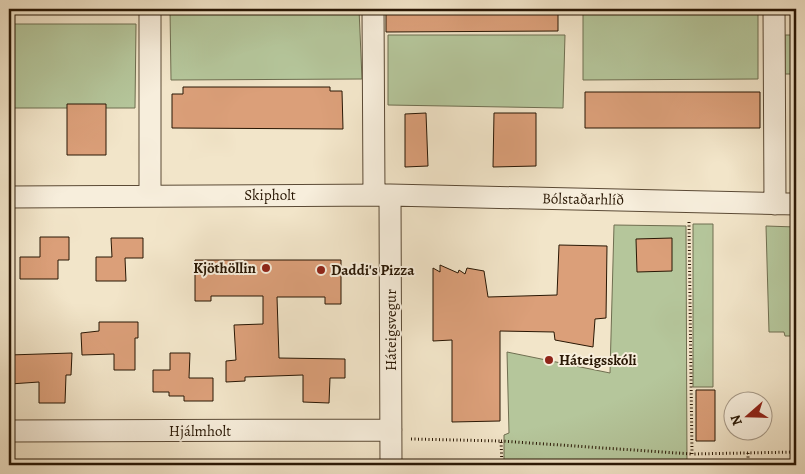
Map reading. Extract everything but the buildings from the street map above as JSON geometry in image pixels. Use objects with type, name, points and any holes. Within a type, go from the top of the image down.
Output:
[{"type":"street","points":[[150,9],[150,195]]},
{"type":"street","name":"Háteigsvegur","points":[[373,9],[382,195],[391,465]]},
{"type":"street","points":[[774,9],[775,204]]},
{"type":"street","name":"Skipholt","points":[[9,196],[382,195]]},
{"type":"street","name":"Bólstaðarhlíð","points":[[382,195],[796,204]]},
{"type":"street","name":"Hjálmholt","points":[[9,431],[391,434]]},
{"type":"path","points":[[689,220],[692,454]]},
{"type":"path","points":[[391,434],[692,454],[796,452]]},
{"type":"path","points":[[501,442],[502,465]]},
{"type":"path","points":[[748,453],[748,465]]},
{"type":"green space","points":[[170,9],[359,9],[362,79],[171,80]]},
{"type":"green space","points":[[583,9],[758,9],[758,79],[583,80]]},
{"type":"green space","points":[[9,24],[136,24],[135,108],[9,108]]},
{"type":"green space","points":[[388,35],[565,35],[563,108],[388,105]]},
{"type":"green space","points":[[785,35],[796,35],[796,74],[785,74]]},
{"type":"green space","points":[[693,224],[713,224],[713,387],[693,387]]},
{"type":"green space","points":[[614,225],[686,226],[687,465],[504,465],[504,435],[509,433],[507,352],[610,373]]},
{"type":"green space","points":[[766,226],[796,227],[796,336],[785,336],[784,332],[769,332]]},
{"type":"place","name":"Kjöthöllin","points":[[266,268]]},
{"type":"place","name":"Daddi's Pizza","points":[[321,270]]},
{"type":"place","name":"Háteigsskóli","points":[[549,360]]}]
